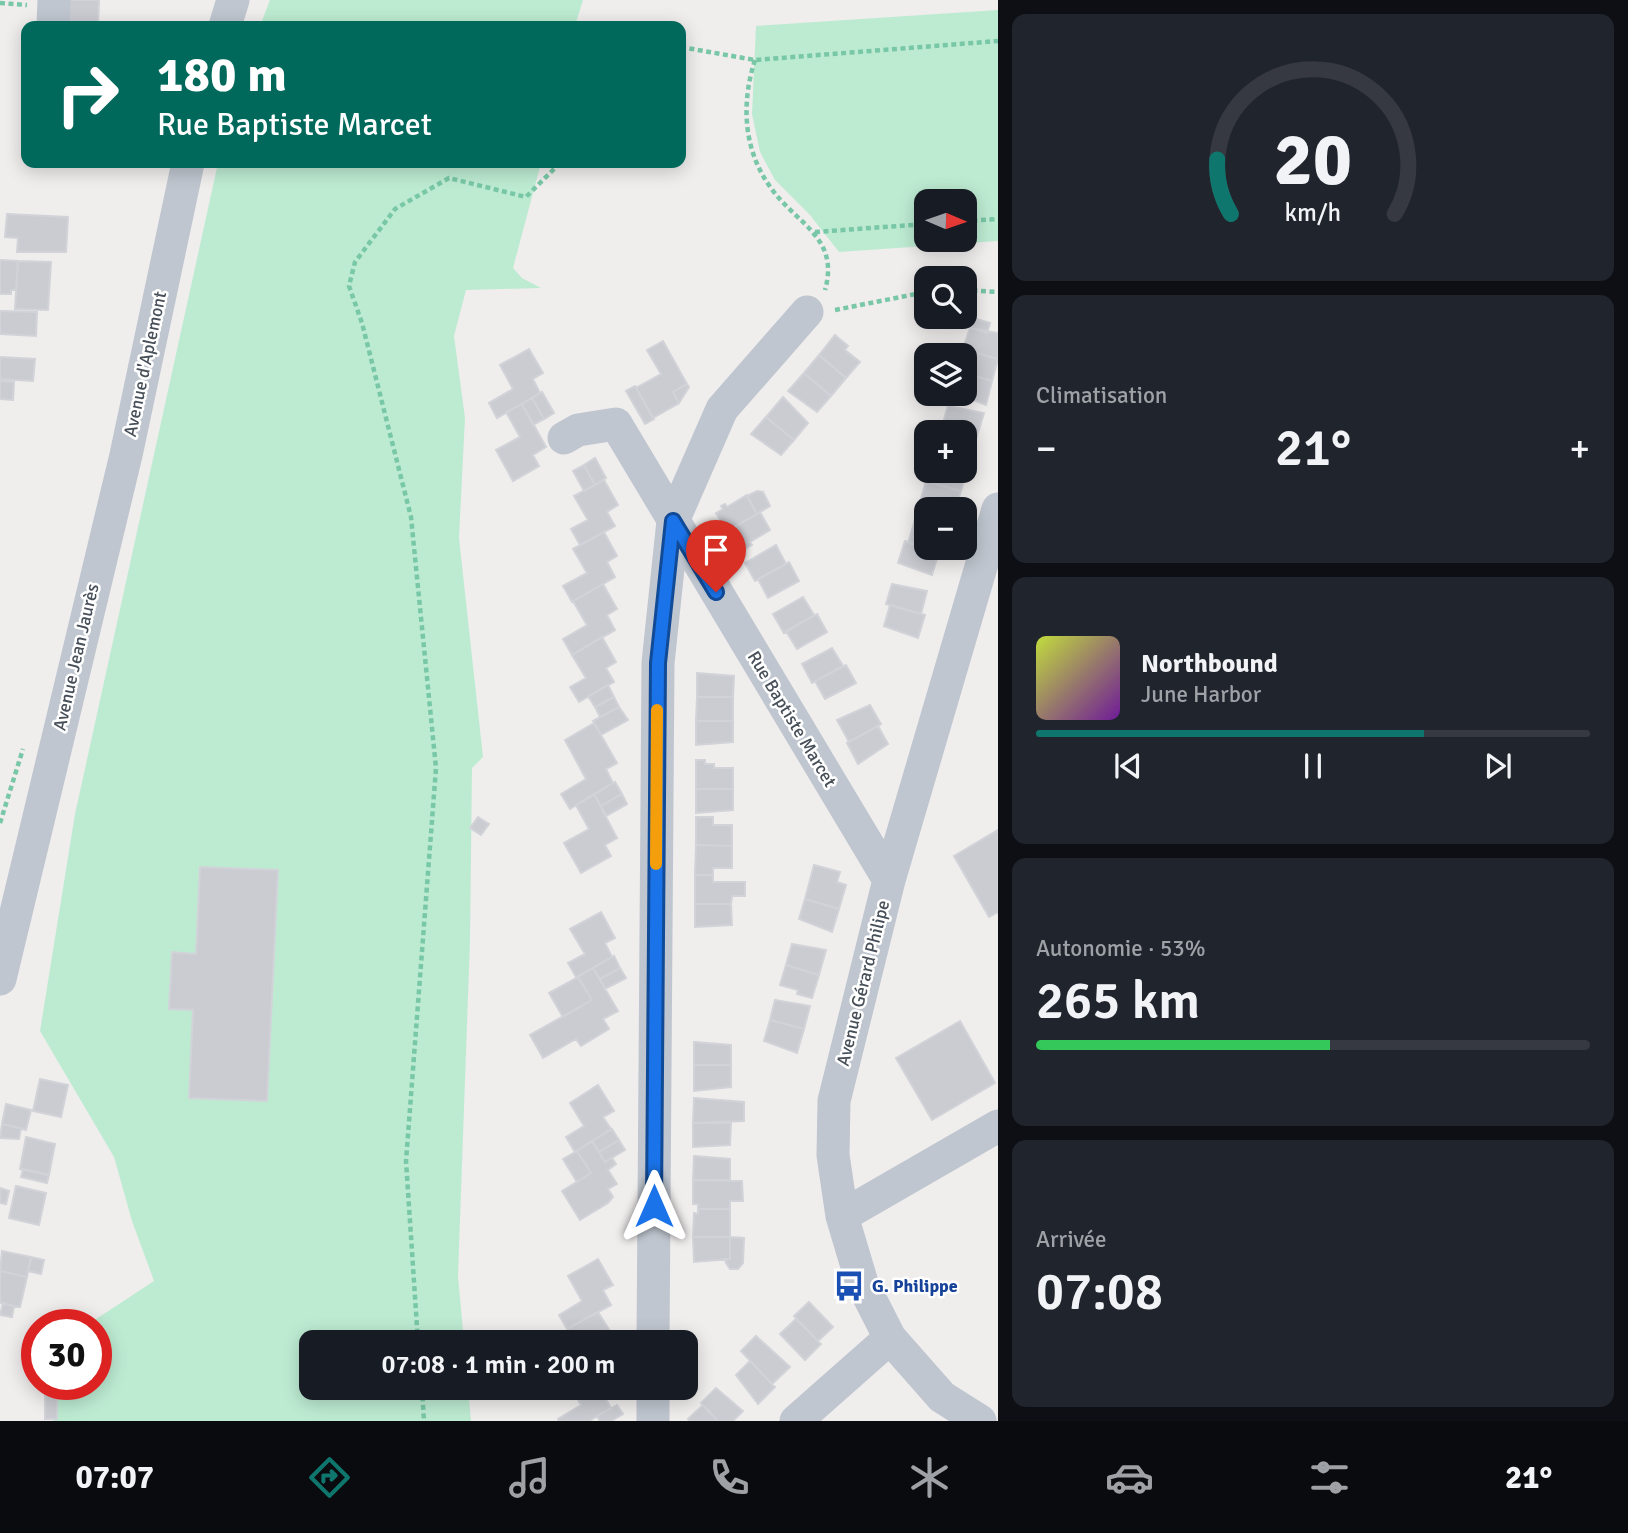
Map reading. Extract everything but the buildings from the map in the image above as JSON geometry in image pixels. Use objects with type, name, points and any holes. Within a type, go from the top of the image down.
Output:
[{"type":"street","points":[[52,21],[54,0]]},
{"type":"street","points":[[227,21],[233,0]]},
{"type":"street","name":"Avenue d'Aplemont","points":[[98,565],[126,455],[187,168]]},
{"type":"street","points":[[653,1330],[658,663],[673,521],[722,409],[807,312]]},
{"type":"street","name":"Rue Baptiste Marcet","points":[[564,438],[578,430],[617,424],[889,880]]},
{"type":"street","name":"Avenue Gérard Philipe","points":[[980,1421],[942,1397],[890,1338],[862,1283],[842,1216],[833,1155],[834,1101],[889,880],[998,509]]},
{"type":"street","name":"Avenue Jean Jaurès","points":[[0,914],[98,565]]},
{"type":"street","name":"Avenue Jean Jaurès","points":[[0,979],[98,565]]},
{"type":"street","points":[[842,1216],[998,1126]]},
{"type":"street","points":[[796,1421],[890,1338]]},
{"type":"street","points":[[653,1400],[653,1421]]},
{"type":"path","points":[[686,48],[755,60],[998,41]]},
{"type":"path","points":[[755,60],[745,108],[749,138],[769,186],[785,205],[815,232],[826,256],[829,275],[824,291],[807,312]]},
{"type":"path","points":[[417,1330],[406,1161],[436,768],[411,517],[362,323],[349,286],[355,262],[395,209],[427,190],[449,178],[526,197],[555,168]]},
{"type":"path","points":[[977,220],[998,219]]},
{"type":"path","points":[[815,232],[914,225]]},
{"type":"path","points":[[977,291],[998,292]]},
{"type":"path","points":[[807,312],[824,313],[914,294]]},
{"type":"path","points":[[423,1400],[424,1421]]},
{"type":"green space","points":[[270,0],[583,0],[577,21],[262,21]]},
{"type":"green space","points":[[998,10],[998,241],[977,242],[977,189],[914,189],[914,247],[839,252],[810,215],[775,180],[760,152],[752,114],[756,26]]},
{"type":"green space","points":[[217,168],[540,168],[513,268],[522,278],[541,288],[466,290],[454,336],[465,418],[459,538],[483,757],[472,768],[470,941],[458,1276],[463,1330],[299,1330],[299,1400],[469,1400],[471,1421],[53,1421],[46,1400],[112,1400],[111,1309],[154,1281],[132,1221],[114,1157],[40,1031],[75,814]]},
{"type":"slow traffic","points":[[656,864],[657,710]]},
{"type":"place","name":"G. Philippe","points":[[849,1286]]},
{"type":"route","points":[[654,1206],[658,663],[673,521],[716,592]]}]
